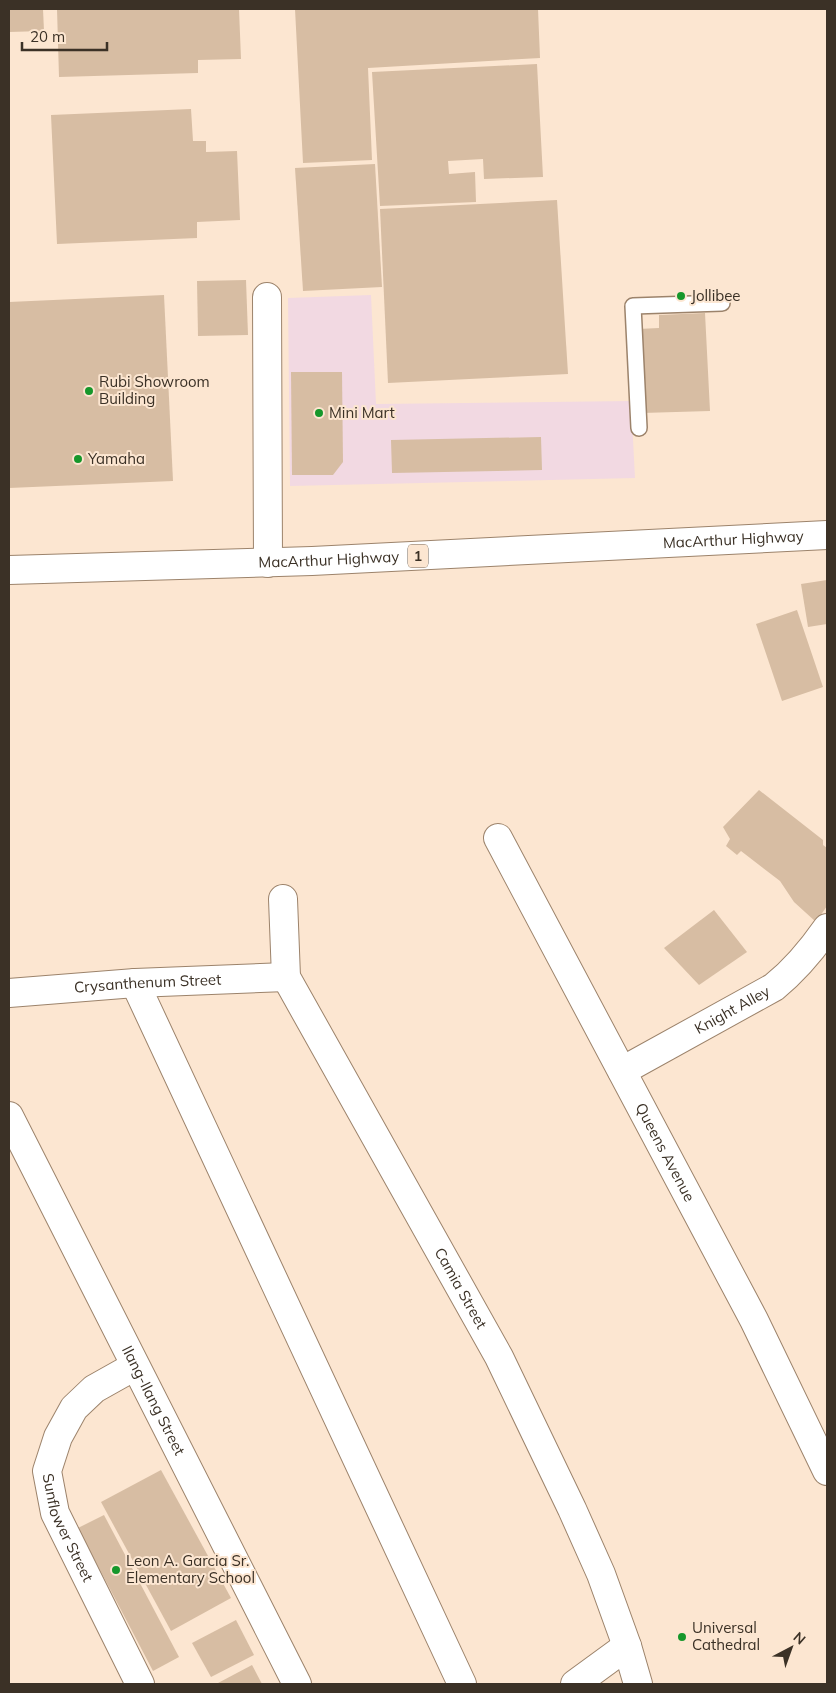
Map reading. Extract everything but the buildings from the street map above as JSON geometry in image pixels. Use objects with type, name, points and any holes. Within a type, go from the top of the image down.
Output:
[{"type":"main road","points":[[267,297],[268,563]]},
{"type":"main road","name":"MacArthur Highway","points":[[9,570],[268,563],[827,535]]},
{"type":"main road","name":"Queens Avenue","points":[[498,838],[754,1320],[827,1471]]},
{"type":"main road","name":"Camia Street","points":[[283,900],[286,978],[499,1357],[572,1509],[597,1566],[627,1646],[638,1684]]},
{"type":"main road","name":"Knight Alley","points":[[622,1071],[774,987],[794,971],[827,928]]},
{"type":"main road","name":"Crysanthenum Street","points":[[9,993],[134,982],[286,978]]},
{"type":"main road","points":[[134,982],[462,1684]]},
{"type":"main road","name":"Ilang-Ilang Street","points":[[9,1116],[297,1684]]},
{"type":"main road","name":"Sunflower Street","points":[[135,1366],[94,1389],[74,1408],[58,1437],[48,1471],[55,1513],[140,1684]]},
{"type":"main road","points":[[575,1684],[627,1646]]},
{"type":"lane","points":[[639,428],[633,306],[722,303]]},
{"type":"shaded area","points":[[371,295],[376,404],[631,401],[635,478],[290,486],[288,298]]},
{"type":"place","name":"Jollibee","points":[[681,296]]},
{"type":"place","name":"Rubi Showroom Building","points":[[89,391]]},
{"type":"place","name":"Mini Mart","points":[[319,413]]},
{"type":"place","name":"Yamaha","points":[[78,459]]},
{"type":"place","name":"Leon A. Garcia Sr. Elementary School","points":[[116,1570]]},
{"type":"place","name":"Universal Cathedral","points":[[682,1637]]}]
